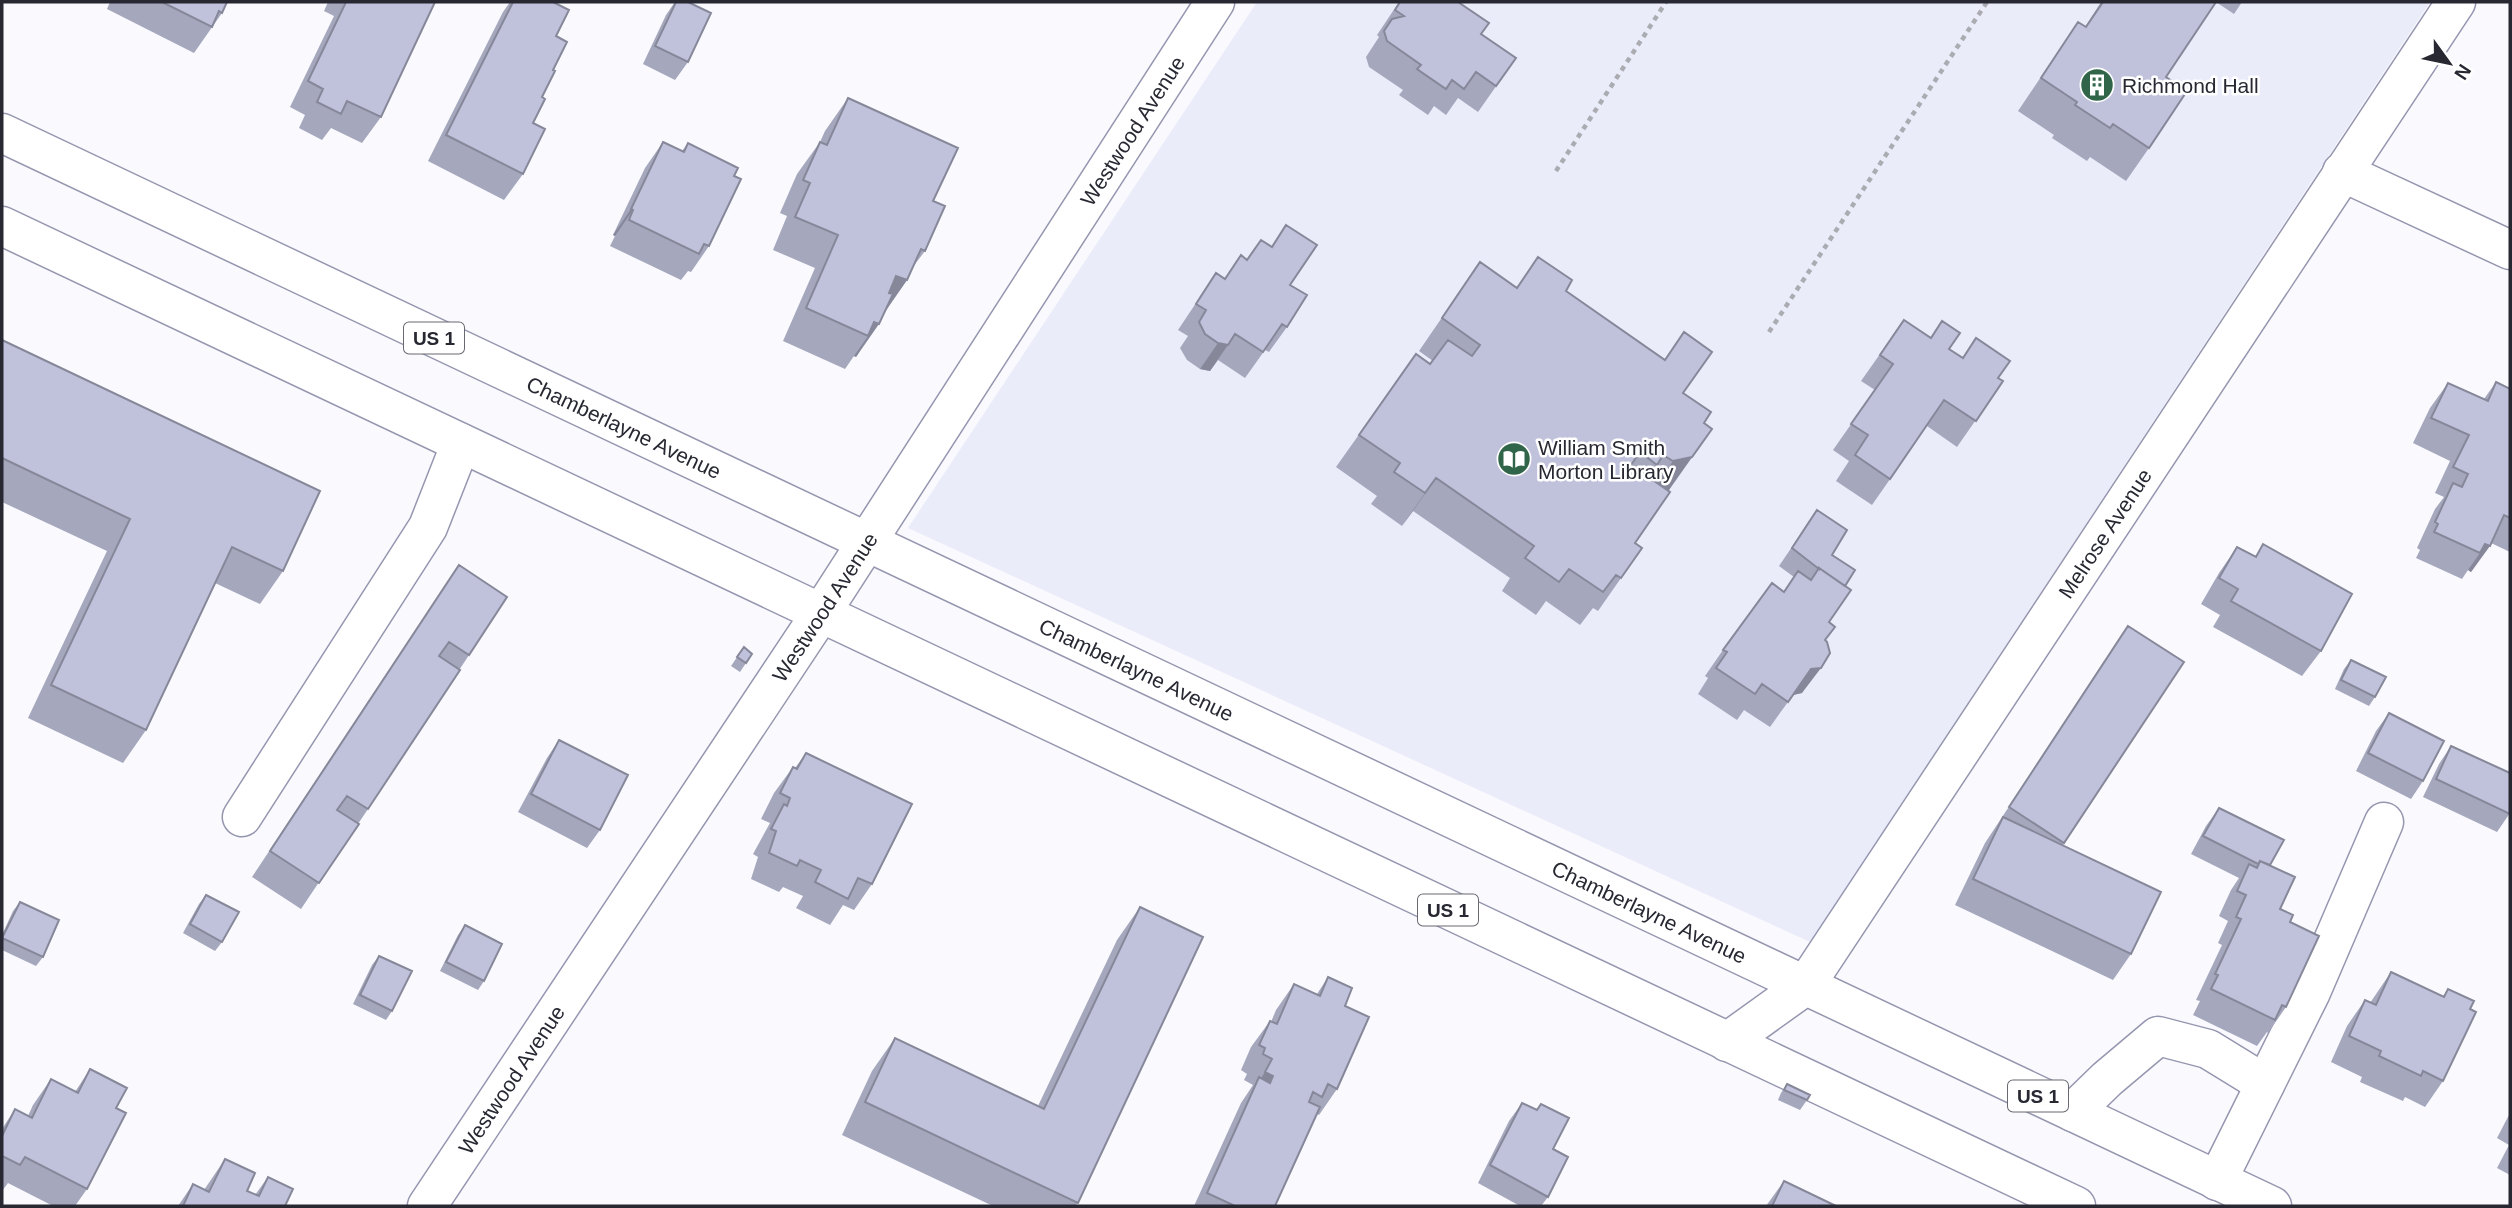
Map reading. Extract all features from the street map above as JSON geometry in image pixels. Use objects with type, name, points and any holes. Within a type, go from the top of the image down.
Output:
[{"type":"main road","name":"Westwood Avenue","points":[[427,1206],[821,613],[1215,2]]},
{"type":"main road","name":"Melrose Avenue","points":[[1727,1042],[1805,986],[2456,2]]},
{"type":"main road","name":"Chamberlayne Avenue","points":[[2,133],[2272,1206]]},
{"type":"main road","points":[[2343,172],[2510,250]]},
{"type":"main road","name":"US 1","points":[[2,226],[2076,1206]]},
{"type":"main road","points":[[242,817],[428,527],[461,443]]},
{"type":"main road","points":[[2217,1181],[2311,992],[2384,822]]},
{"type":"main road","points":[[2073,1112],[2158,1036],[2208,1049],[2265,1084]]},
{"type":"path","points":[[1556,171],[1666,2]]},
{"type":"path","points":[[1769,332],[1987,2]]},
{"type":"shaded area","points":[[1257,2],[2430,2],[1810,942],[908,528]]},
{"type":"building","points":[[162,2],[227,2],[222,13],[219,11],[212,27]]},
{"type":"building","points":[[346,2],[435,2],[381,117],[347,101],[341,114],[317,102],[323,89],[308,81]]},
{"type":"building","points":[[513,2],[553,2],[569,10],[556,36],[567,42],[533,123],[545,129],[523,174],[446,135]]},
{"type":"building","points":[[676,2],[688,2],[711,13],[688,62],[655,46]]},
{"type":"building","points":[[1400,2],[1458,2],[1489,23],[1481,34],[1516,58],[1496,86],[1476,72],[1464,89],[1452,80],[1446,89],[1417,69],[1421,65],[1387,41],[1384,31],[1392,19],[1404,16],[1395,10]]},
{"type":"building","name":"Richmond Hall","points":[[2103,2],[2216,2],[2166,77],[2187,91],[2149,148],[2113,124],[2110,128],[2041,78],[2078,22],[2086,27]]},
{"type":"building","points":[[848,98],[958,148],[933,201],[945,206],[925,251],[921,249],[907,280],[896,276],[889,293],[893,294],[879,324],[874,322],[868,336],[806,308],[838,235],[795,217],[810,183],[803,180],[820,142],[827,145]]},
{"type":"building","points":[[663,142],[684,152],[688,143],[738,168],[734,176],[741,179],[709,246],[704,244],[699,254],[629,220],[633,210],[631,209]]},
{"type":"building","points":[[1286,225],[1317,245],[1290,285],[1307,295],[1287,327],[1282,324],[1263,352],[1235,334],[1228,345],[1218,343],[1205,334],[1199,322],[1206,310],[1196,304],[1216,273],[1225,279],[1241,255],[1247,260],[1261,240],[1272,247]]},
{"type":"building","name":"William Smith Morton Library","points":[[1538,257],[1572,280],[1566,291],[1665,360],[1684,332],[1712,352],[1683,393],[1711,412],[1704,423],[1712,429],[1692,457],[1673,461],[1663,455],[1657,465],[1640,452],[1631,465],[1670,492],[1635,543],[1642,548],[1621,578],[1616,575],[1603,592],[1569,569],[1559,582],[1525,558],[1534,546],[1436,478],[1425,493],[1394,472],[1400,463],[1359,435],[1416,354],[1430,364],[1448,340],[1472,356],[1480,345],[1442,318],[1480,262],[1517,288]]},
{"type":"building","points":[[1904,320],[1931,338],[1942,321],[1960,333],[1949,349],[1963,358],[1976,338],[2010,361],[1998,378],[2003,381],[1976,421],[1944,400],[1890,479],[1855,455],[1868,435],[1851,424],[1893,364],[1880,355]]},
{"type":"building","points":[[2,340],[320,491],[283,571],[232,547],[146,730],[51,685],[130,519],[2,458]]},
{"type":"building","points":[[2496,382],[2510,389],[2510,518],[2504,515],[2490,546],[2485,544],[2480,553],[2434,532],[2438,524],[2435,522],[2453,483],[2462,487],[2468,474],[2453,467],[2469,435],[2431,418],[2448,383],[2488,401]]},
{"type":"building","points":[[1817,510],[1847,530],[1832,555],[1855,570],[1845,586],[1792,548]]},
{"type":"building","points":[[2263,544],[2352,594],[2321,651],[2231,601],[2238,589],[2219,578],[2237,547],[2256,557]]},
{"type":"building","points":[[459,565],[507,597],[469,655],[449,642],[439,656],[460,670],[368,809],[347,796],[337,810],[359,824],[319,883],[270,851]]},
{"type":"building","points":[[1819,568],[1851,590],[1829,622],[1835,627],[1825,640],[1830,653],[1821,668],[1811,669],[1788,702],[1762,684],[1755,694],[1716,668],[1727,652],[1723,650],[1772,583],[1784,592],[1798,571],[1811,580]]},
{"type":"building","points":[[2128,626],[2184,662],[2064,843],[2009,807]]},
{"type":"building","points":[[744,647],[752,654],[746,663],[737,657]]},
{"type":"building","points":[[2351,660],[2386,677],[2375,697],[2341,680]]},
{"type":"building","points":[[2389,713],[2444,741],[2423,781],[2368,753]]},
{"type":"building","points":[[559,740],[628,775],[600,830],[531,794]]},
{"type":"building","points":[[2451,746],[2510,773],[2510,814],[2436,779]]},
{"type":"building","points":[[806,753],[912,804],[872,884],[858,878],[848,899],[815,882],[821,870],[800,860],[797,866],[769,853],[776,831],[771,829],[790,798],[780,793],[793,767],[797,769]]},
{"type":"building","points":[[2219,808],[2284,840],[2270,865],[2260,861],[2258,864],[2203,836]]},
{"type":"building","points":[[2003,817],[2161,892],[2131,954],[1973,879]]},
{"type":"building","points":[[2260,861],[2295,877],[2280,909],[2293,915],[2290,922],[2319,936],[2286,1007],[2282,1005],[2275,1020],[2211,989],[2218,975],[2215,974],[2241,919],[2236,917],[2246,895],[2237,891],[2249,864],[2257,868]]},
{"type":"building","points":[[206,895],[239,912],[222,942],[190,924]]},
{"type":"building","points":[[20,902],[59,920],[43,957],[2,938]]},
{"type":"building","points":[[1140,907],[1203,937],[1078,1203],[865,1102],[895,1038],[1044,1109]]},
{"type":"building","points":[[465,925],[502,944],[484,981],[446,962]]},
{"type":"building","points":[[379,956],[412,971],[392,1011],[360,995]]},
{"type":"building","points":[[2391,972],[2444,997],[2448,989],[2474,1001],[2470,1009],[2476,1012],[2443,1081],[2423,1071],[2421,1076],[2379,1056],[2381,1051],[2349,1036],[2365,1000],[2376,1005]]},
{"type":"building","points":[[1328,977],[1352,988],[1345,1006],[1369,1017],[1337,1089],[1328,1084],[1322,1097],[1313,1092],[1309,1102],[1320,1107],[1275,1206],[1235,1206],[1207,1193],[1259,1077],[1270,1083],[1273,1076],[1265,1072],[1272,1059],[1263,1054],[1265,1048],[1259,1045],[1270,1021],[1277,1024],[1294,984],[1320,996]]},
{"type":"building","points":[[90,1069],[127,1088],[116,1108],[126,1113],[87,1189],[25,1157],[20,1165],[2,1156],[2,1136],[15,1109],[32,1118],[51,1079],[78,1093]]},
{"type":"building","points":[[1787,1084],[1810,1095],[1807,1100],[1784,1090]]},
{"type":"building","points":[[1522,1103],[1537,1110],[1541,1104],[1569,1118],[1553,1149],[1568,1157],[1548,1197],[1490,1165]]},
{"type":"building","points":[[225,1159],[255,1173],[247,1191],[259,1196],[268,1177],[293,1189],[285,1206],[183,1206],[193,1184],[209,1192]]},
{"type":"building","points":[[1784,1181],[1836,1206],[1772,1206]]},
{"type":"place","name":"Richmond Hall","points":[[2097,85]]},
{"type":"place","name":"William Smith Morton Library","points":[[1514,459]]}]
